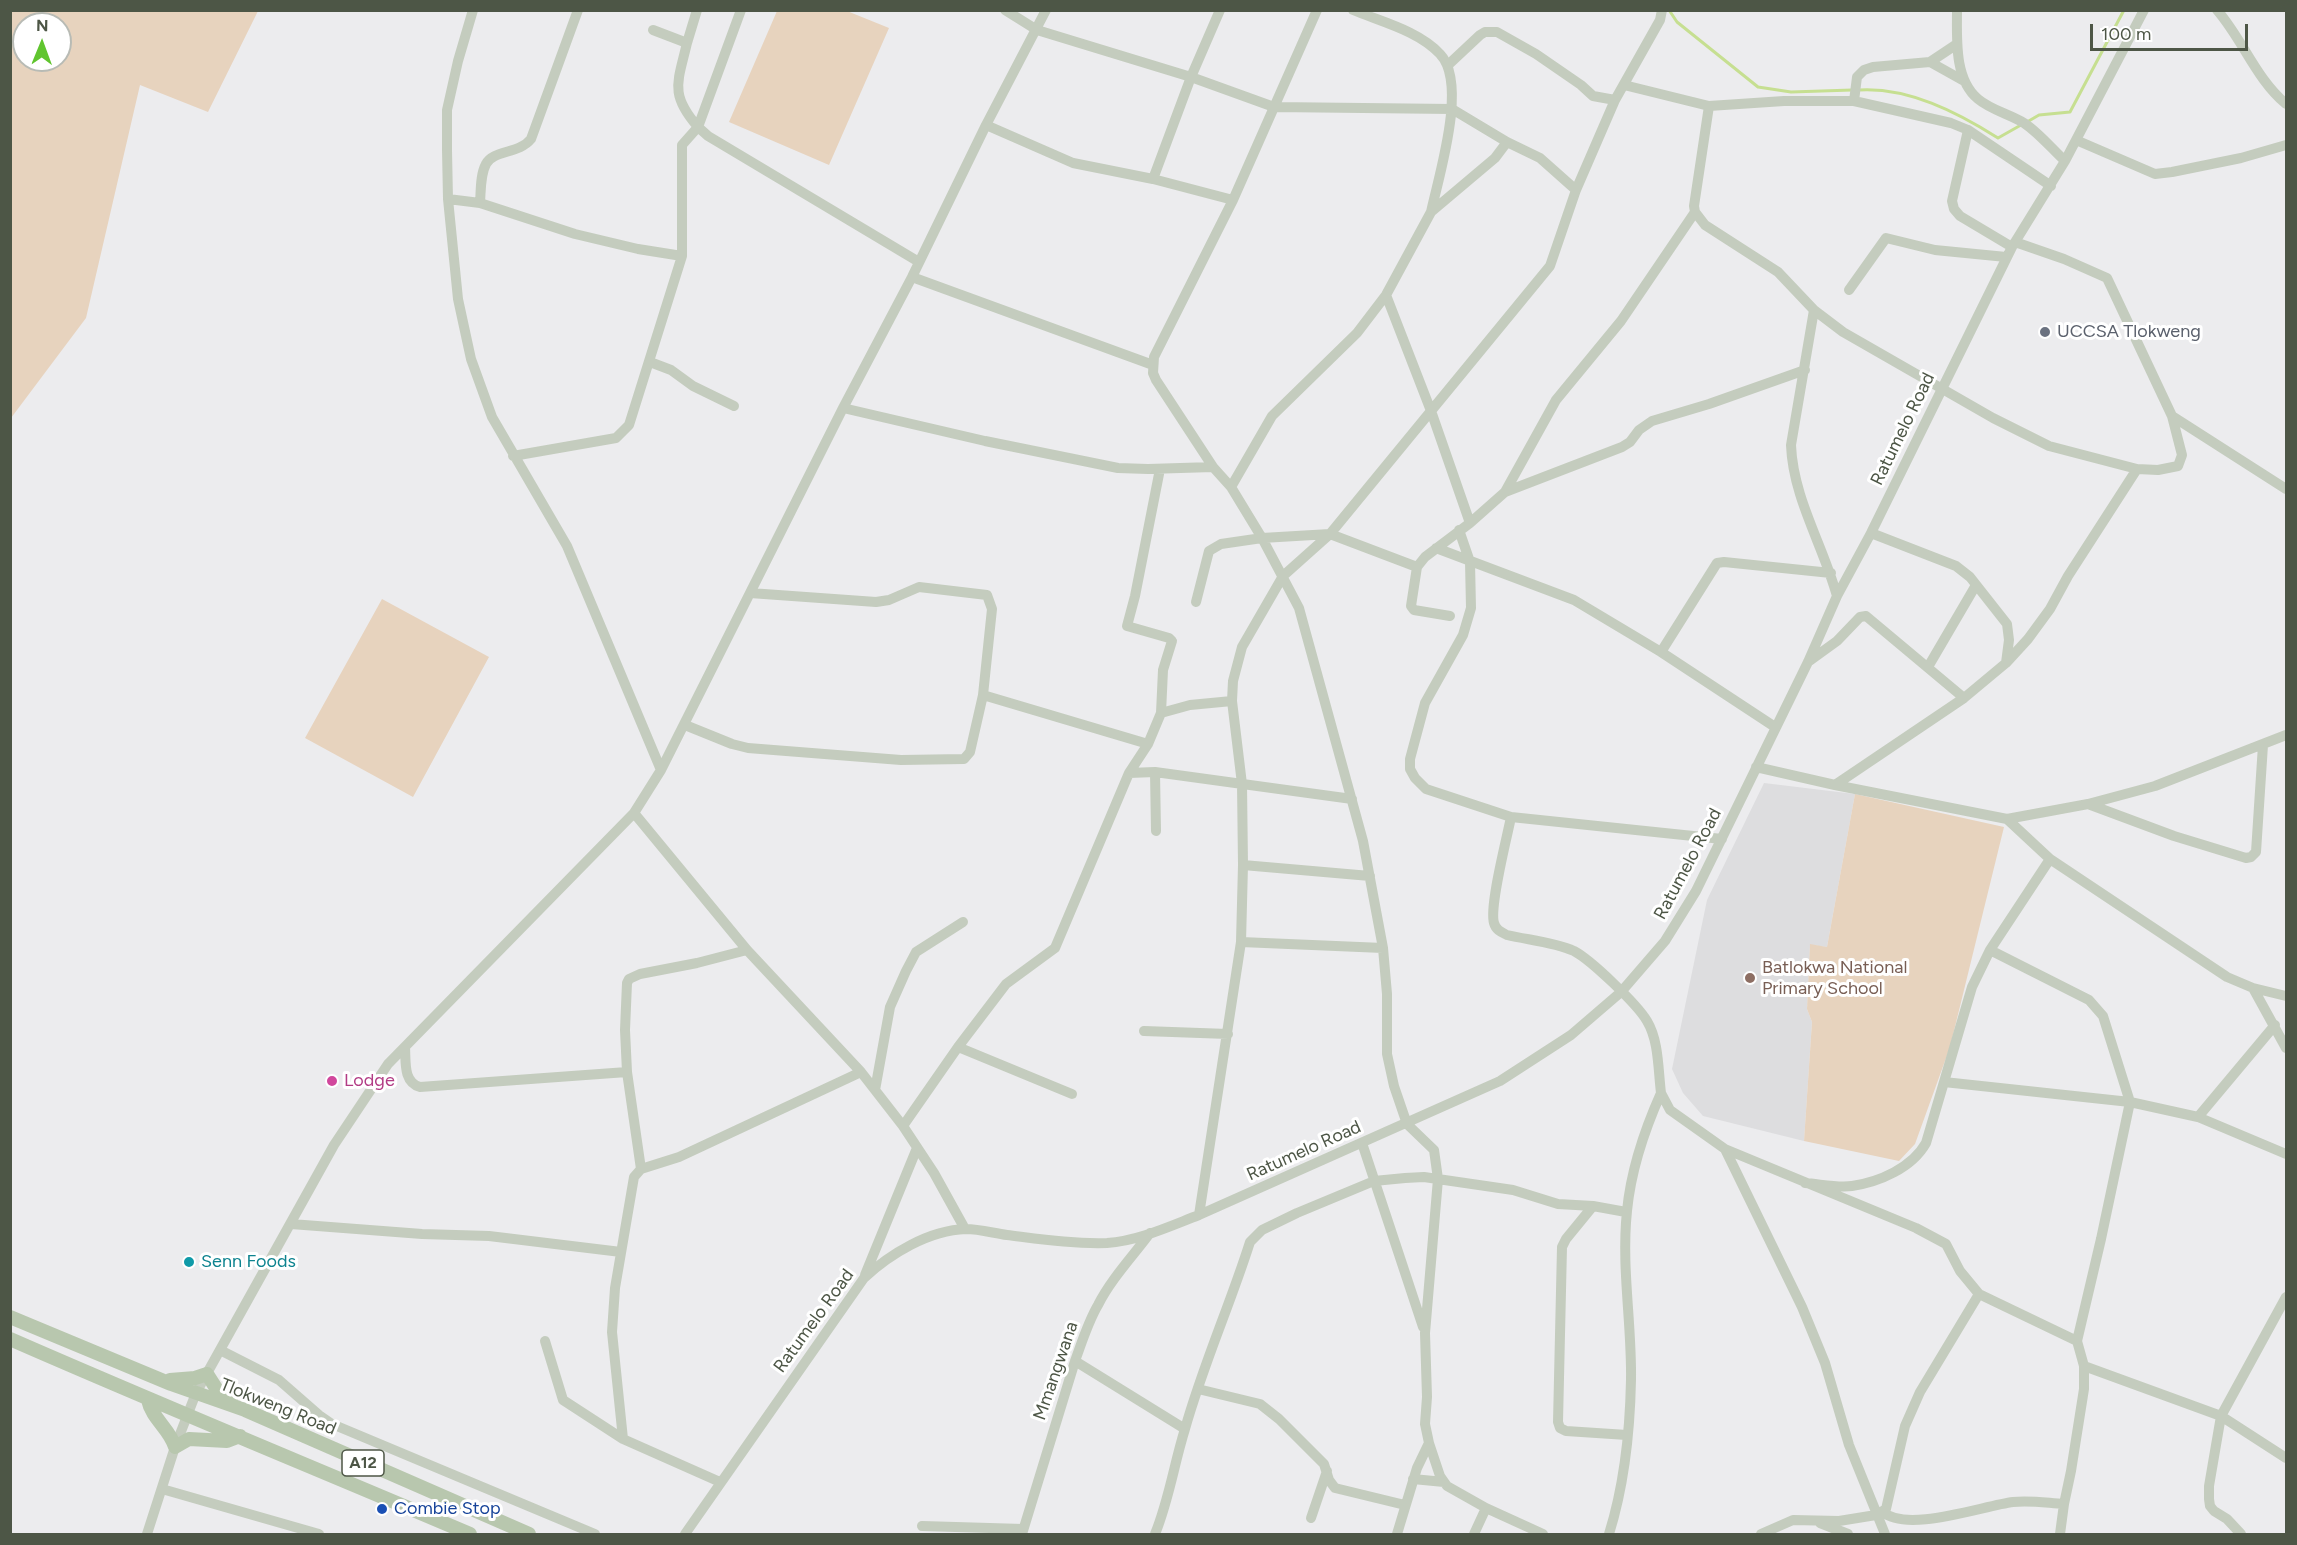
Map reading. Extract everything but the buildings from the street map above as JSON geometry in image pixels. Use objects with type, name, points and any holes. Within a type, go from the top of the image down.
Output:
[{"type":"main road","name":"Tlokweng Road","points":[[10,1317],[196,1393],[245,1410],[529,1534]]},
{"type":"main road","name":"A12","points":[[10,1340],[470,1534]]},
{"type":"main road","points":[[151,1374],[172,1380],[207,1374],[221,1396],[236,1401],[245,1410]]},
{"type":"main road","points":[[148,1400],[151,1410],[168,1431],[175,1448],[189,1439],[227,1441],[240,1436]]},
{"type":"street","points":[[473,10],[447,110],[448,199],[458,298],[471,359],[492,417],[567,546],[661,770]]},
{"type":"street","points":[[480,203],[486,163],[495,156],[522,148],[531,139],[578,10]]},
{"type":"street","points":[[697,10],[678,81],[678,95],[684,112],[698,128],[919,262]]},
{"type":"street","points":[[513,456],[616,438],[629,425],[682,256],[682,145],[698,128],[741,10]]},
{"type":"street","points":[[1005,10],[1037,30],[1191,78],[1274,107],[1452,109],[1507,142],[1540,158],[1576,190]]},
{"type":"street","points":[[147,1534],[196,1393],[334,1145],[388,1064],[634,813],[661,770],[1046,10]]},
{"type":"street","points":[[1154,179],[1191,78],[1220,10]]},
{"type":"street","points":[[1317,10],[1233,200],[1154,357],[1153,365],[1156,380],[1213,467],[1231,487],[1262,538],[1299,608],[1364,841],[1383,948],[1388,994],[1387,1054],[1394,1086],[1407,1124],[1434,1150],[1438,1179],[1425,1333],[1427,1397],[1425,1424],[1429,1443],[1444,1482],[1458,1494],[1543,1534]]},
{"type":"street","points":[[1231,487],[1272,416],[1357,333],[1386,295],[1431,212],[1452,109],[1452,83],[1448,65],[1440,54],[1420,38],[1353,10]]},
{"type":"street","points":[[1199,1215],[1241,942],[1242,784],[1232,701],[1233,681],[1242,647],[1283,576],[1330,534],[1550,266],[1576,190],[1615,100],[1660,21],[1662,10]]},
{"type":"street","points":[[1957,10],[1958,44],[1964,81]]},
{"type":"street","name":"Ratumelo Road","points":[[685,1534],[864,1278],[896,1252],[915,1242],[965,1229],[1054,1241],[1094,1243],[1111,1243],[1150,1233],[1199,1215],[1500,1081],[1570,1035],[1621,992],[1665,941],[1696,891],[1755,766],[1808,662],[1837,596],[1871,533],[2011,249],[2065,161],[2144,10]]},
{"type":"street","points":[[2217,10],[2252,64],[2275,95],[2286,104]]},
{"type":"street","points":[[653,30],[687,43]]},
{"type":"street","points":[[1448,65],[1480,35],[1485,32],[1497,32],[1536,54],[1593,96],[1615,100]]},
{"type":"street","points":[[1854,100],[1857,77],[1864,70],[1930,62],[1958,44]]},
{"type":"street","points":[[1930,62],[1964,81],[1978,99],[2024,123],[2065,161]]},
{"type":"street","points":[[1624,85],[1709,106],[1784,101],[1854,100],[1951,123],[1968,130],[2051,186]]},
{"type":"street","points":[[1709,106],[1695,212],[1705,225],[1778,272],[1815,310],[1843,332],[1993,418],[2049,446],[2138,469],[2158,470],[2178,466],[2182,455],[2172,416],[2108,278],[2064,259],[2011,249],[1935,250],[1886,238],[1849,290]]},
{"type":"street","points":[[986,125],[1072,163],[1154,179],[1233,200]]},
{"type":"street","points":[[1968,130],[1952,201],[1954,209],[1960,216],[2011,249]]},
{"type":"street","points":[[2076,140],[2155,174],[2241,158],[2286,145]]},
{"type":"street","points":[[1431,212],[1495,158],[1507,142]]},
{"type":"street","points":[[448,199],[480,203],[575,234],[638,249],[682,256]]},
{"type":"street","points":[[1450,616],[1414,610],[1411,606],[1417,567],[1436,548],[1470,523],[1505,492],[1556,400],[1621,321],[1695,212]]},
{"type":"street","points":[[912,277],[1153,365]]},
{"type":"street","points":[[1386,295],[1431,411],[1470,523]]},
{"type":"street","points":[[1815,310],[1791,445],[1792,464],[1795,481],[1831,573],[1837,596]]},
{"type":"street","points":[[650,362],[671,370],[693,386],[734,406]]},
{"type":"street","points":[[1505,492],[1622,447],[1652,421],[1709,405],[1805,370]]},
{"type":"street","points":[[843,408],[985,441],[1118,468],[1213,467]]},
{"type":"street","points":[[2172,416],[2286,489]]},
{"type":"street","points":[[903,1126],[958,1047],[1006,984],[1055,948],[1129,773],[1148,744],[1161,713],[1163,670],[1172,641],[1169,638],[1127,626],[1160,469]]},
{"type":"street","points":[[1835,785],[1964,698],[2006,663],[2028,639],[2050,609],[2068,576],[2138,469]]},
{"type":"street","points":[[1459,530],[1470,562],[1471,600],[1463,635],[1425,703],[1410,759],[1410,769],[1415,778],[1426,789],[1511,817],[1722,840]]},
{"type":"street","points":[[1871,533],[1956,566],[1970,577],[2007,624],[2009,640],[2006,663]]},
{"type":"street","points":[[1196,602],[1209,551],[1221,544],[1262,538],[1330,534],[1417,567]]},
{"type":"street","points":[[1436,548],[1574,600],[1661,652],[1775,727]]},
{"type":"street","points":[[1661,652],[1716,563],[1831,573]]},
{"type":"street","points":[[1928,668],[1976,585]]},
{"type":"street","points":[[685,725],[748,748],[901,760],[963,759],[970,752],[983,695],[993,609],[989,598],[984,594],[919,587],[889,600],[876,602],[750,593]]},
{"type":"street","points":[[1808,662],[1828,649],[1863,616],[1866,616],[1964,698]]},
{"type":"street","points":[[983,695],[1148,744]]},
{"type":"street","points":[[1161,713],[1191,705],[1232,701]]},
{"type":"street","points":[[1755,766],[1835,785],[2007,819],[2088,804],[2155,786],[2263,746],[2286,735]]},
{"type":"street","points":[[2088,804],[2174,836],[2246,858],[2252,857],[2256,852],[2263,746]]},
{"type":"street","points":[[1129,773],[1155,772],[1352,799]]},
{"type":"street","points":[[1155,772],[1156,831]]},
{"type":"street","points":[[634,813],[747,950],[861,1072],[903,1126],[934,1173],[965,1229]]},
{"type":"street","points":[[1511,817],[1496,888],[1493,913],[1495,925],[1499,931],[1507,935],[1573,951],[1585,958],[1621,992],[1647,1021],[1655,1043],[1661,1093],[1670,1110],[1725,1149],[1941,1240],[1950,1247],[1960,1271],[1979,1294],[2076,1341]]},
{"type":"street","points":[[2007,819],[2050,859],[2227,977],[2253,988],[2286,996]]},
{"type":"street","points":[[1805,1182],[1851,1186],[1890,1174],[1921,1152],[1926,1143],[1972,987],[1990,950],[2050,859]]},
{"type":"street","points":[[1243,865],[1370,876]]},
{"type":"street","points":[[875,1090],[890,1007],[906,970],[916,952],[963,922]]},
{"type":"street","points":[[1241,942],[1383,948]]},
{"type":"street","points":[[641,1169],[627,1072],[625,1030],[627,983],[629,979],[640,974],[747,950]]},
{"type":"street","points":[[1990,950],[2089,1000],[2097,1008],[2103,1016],[2130,1102],[2102,1239],[2076,1341],[2084,1366],[2084,1389],[2060,1534]]},
{"type":"street","points":[[2253,988],[2286,1048]]},
{"type":"street","points":[[2198,1117],[2275,1025]]},
{"type":"street","points":[[1144,1031],[1228,1034]]},
{"type":"street","points":[[405,1047],[408,1078],[413,1085],[420,1087],[627,1072]]},
{"type":"street","points":[[958,1047],[1072,1094]]},
{"type":"street","points":[[623,1439],[612,1332],[615,1288],[634,1177],[641,1169],[679,1157],[861,1072]]},
{"type":"street","points":[[1944,1082],[2130,1102],[2198,1117],[2286,1154]]},
{"type":"street","points":[[1609,1534],[1620,1490],[1631,1380],[1626,1289],[1626,1212],[1632,1171],[1644,1131],[1661,1093]]},
{"type":"street","points":[[1362,1143],[1425,1333]]},
{"type":"street","points":[[864,1278],[916,1148]]},
{"type":"street","points":[[1725,1149],[1802,1307],[1825,1363],[1849,1445],[1880,1513],[1885,1534]]},
{"type":"street","points":[[1155,1534],[1170,1493],[1185,1429],[1198,1389],[1250,1242],[1255,1236],[1297,1213],[1374,1181],[1405,1178],[1438,1179],[1526,1193],[1558,1204],[1593,1206],[1626,1212]]},
{"type":"street","points":[[1593,1206],[1562,1247],[1558,1422],[1560,1428],[1566,1431],[1627,1435]]},
{"type":"street","points":[[291,1224],[422,1234],[489,1236],[621,1252]]},
{"type":"street","name":"Mmangwana","points":[[1023,1532],[1075,1361],[1098,1305],[1150,1233]]},
{"type":"street","points":[[1880,1513],[1889,1503],[1905,1426],[1912,1408],[1979,1294]]},
{"type":"street","points":[[2241,1534],[2210,1506],[2209,1486],[2221,1416],[2286,1297]]},
{"type":"street","points":[[545,1341],[563,1400],[623,1439],[720,1482]]},
{"type":"street","points":[[220,1350],[279,1380],[332,1424],[595,1534]]},
{"type":"street","points":[[1075,1361],[1185,1429]]},
{"type":"street","points":[[2084,1366],[2221,1416],[2286,1458]]},
{"type":"street","points":[[1198,1389],[1260,1404],[1318,1458],[1327,1470],[1329,1480],[1335,1488],[1405,1505]]},
{"type":"street","points":[[1397,1534],[1421,1456],[1429,1443]]},
{"type":"street","points":[[1311,1518],[1327,1470]]},
{"type":"street","points":[[1413,1479],[1444,1482]]},
{"type":"street","points":[[162,1489],[319,1534]]},
{"type":"street","points":[[1761,1534],[1793,1520],[1839,1521],[1880,1513],[1893,1519],[1921,1521],[2015,1502],[2064,1504]]},
{"type":"street","points":[[1474,1534],[1486,1508]]},
{"type":"street","points":[[1814,1521],[1848,1534]]},
{"type":"street","points":[[922,1526],[1023,1532]]},
{"type":"shaded area","points":[[11,10],[258,11],[208,112],[140,85],[86,318],[11,418]]},
{"type":"shaded area","points":[[777,11],[847,11],[889,28],[829,165],[729,122]]},
{"type":"shaded area","points":[[382,599],[489,657],[413,797],[305,738]]},
{"type":"shaded area","name":"Batlokwa National Primary School","points":[[1764,783],[1855,794],[1827,947],[1810,945],[1807,1009],[1812,1022],[1804,1141],[1703,1116],[1683,1093],[1672,1069],[1707,900]]},
{"type":"shaded area","points":[[1855,794],[2004,827],[1950,1047],[1915,1144],[1899,1161],[1804,1141],[1812,1022],[1807,1009],[1810,944],[1827,947]]},
{"type":"waterway","points":[[1669,10],[1677,22],[1758,87],[1791,92],[1852,90]]},
{"type":"waterway","points":[[2027,122],[2039,115],[2070,112],[2124,10]]},
{"type":"waterway","points":[[1859,90],[1877,90],[1914,97],[1966,119],[1998,138],[2021,125]]},
{"type":"place","name":"UCCSA Tlokweng","points":[[2045,332]]},
{"type":"place","name":"Batlokwa National Primary School","points":[[1750,978]]},
{"type":"place","name":"Lodge","points":[[332,1081]]},
{"type":"place","name":"Senn Foods","points":[[189,1262]]},
{"type":"place","name":"Combie Stop","points":[[382,1509]]}]
